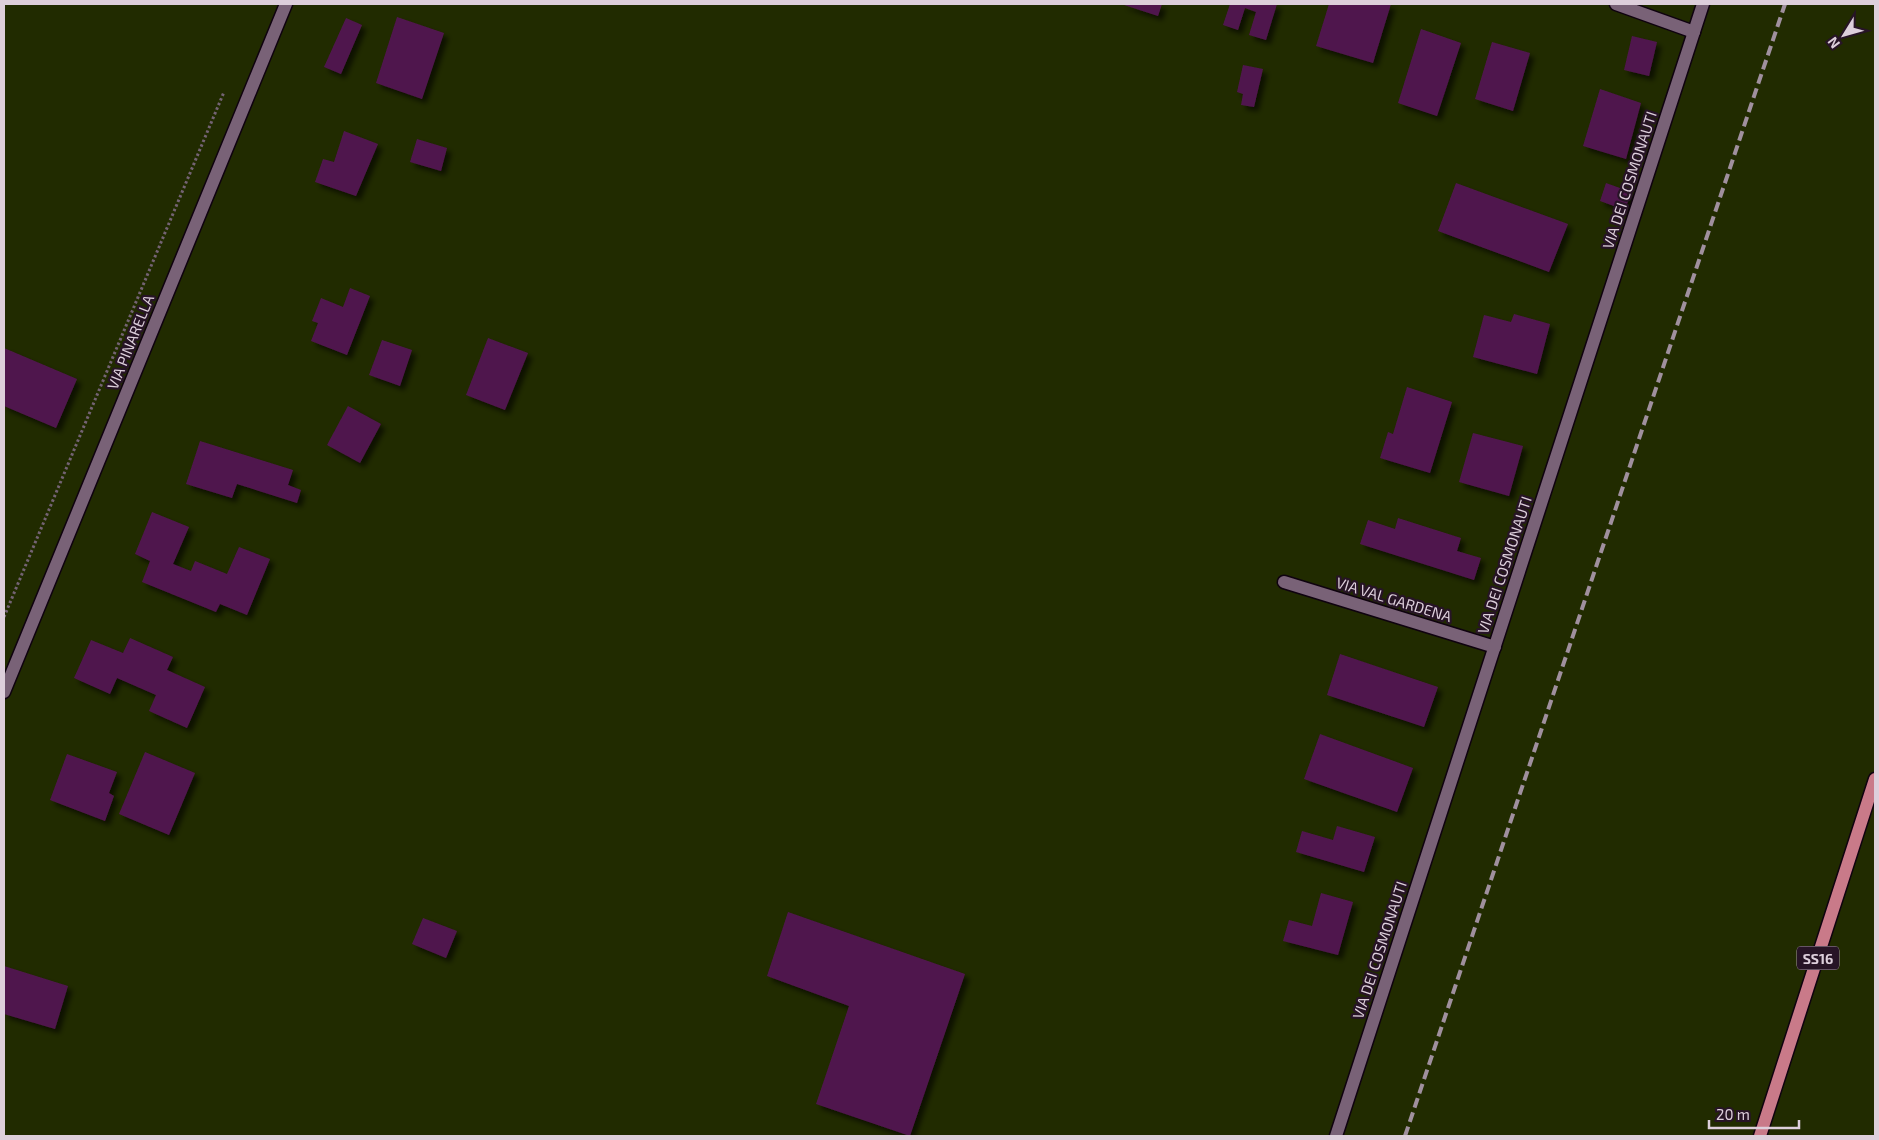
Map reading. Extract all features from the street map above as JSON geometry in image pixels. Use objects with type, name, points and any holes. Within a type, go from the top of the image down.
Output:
[{"type":"main road","name":"SS16","points":[[1760,1136],[1875,779]]},
{"type":"street","name":"VIA PINARELLA","points":[[4,692],[286,4]]},
{"type":"street","points":[[1616,4],[1694,32]]},
{"type":"street","name":"VIA DEI COSMONAUTI","points":[[1336,1136],[1704,4]]},
{"type":"street","name":"VIA VAL GARDENA","points":[[1284,582],[1495,647]]},
{"type":"path","points":[[4,617],[226,86]]},
{"type":"green space","points":[[4,4],[1875,4],[1875,1136],[4,1136]]},
{"type":"building","points":[[1121,4],[1162,4],[1158,16]]},
{"type":"building","points":[[1230,4],[1277,4],[1266,40],[1249,35],[1256,12],[1245,8],[1238,30],[1223,25]]},
{"type":"building","points":[[1329,4],[1391,4],[1373,63],[1316,46]]},
{"type":"building","points":[[397,17],[444,33],[422,99],[376,83]]},
{"type":"building","points":[[346,18],[362,25],[341,74],[324,67]]},
{"type":"building","points":[[1421,29],[1461,43],[1437,116],[1398,103]]},
{"type":"building","points":[[1632,36],[1657,42],[1649,76],[1624,70]]},
{"type":"building","points":[[1492,42],[1530,53],[1513,111],[1475,99]]},
{"type":"building","points":[[1243,65],[1263,69],[1254,107],[1241,105],[1243,94],[1237,92]]},
{"type":"building","points":[[1600,89],[1641,103],[1626,159],[1583,146]]},
{"type":"building","points":[[344,131],[378,144],[356,196],[315,182],[323,159],[334,162]]},
{"type":"building","points":[[417,139],[447,148],[441,171],[410,162]]},
{"type":"building","points":[[1456,183],[1568,224],[1549,272],[1438,231]]},
{"type":"building","points":[[1606,183],[1631,192],[1625,210],[1600,201]]},
{"type":"building","points":[[350,288],[370,296],[347,355],[311,341],[318,323],[312,321],[321,298],[343,307]]},
{"type":"building","points":[[1514,314],[1550,324],[1537,374],[1473,357],[1484,315],[1511,322]]},
{"type":"building","points":[[488,338],[528,353],[505,410],[466,395]]},
{"type":"building","points":[[382,340],[412,350],[400,386],[369,375]]},
{"type":"building","points":[[4,348],[77,379],[56,428],[4,406]]},
{"type":"building","points":[[1407,387],[1452,402],[1430,473],[1380,458],[1388,432],[1393,434]]},
{"type":"building","points":[[348,406],[381,424],[360,463],[327,445]]},
{"type":"building","points":[[1473,433],[1523,446],[1509,496],[1459,482]]},
{"type":"building","points":[[200,441],[293,470],[288,485],[301,490],[297,503],[237,484],[232,498],[186,484]]},
{"type":"building","points":[[152,512],[189,527],[173,564],[191,571],[195,561],[227,574],[239,547],[270,559],[247,615],[220,604],[216,612],[142,582],[150,561],[135,554]]},
{"type":"building","points":[[1398,518],[1461,538],[1457,551],[1481,558],[1474,580],[1360,544],[1368,520],[1395,529]]},
{"type":"building","points":[[130,638],[173,657],[167,670],[205,687],[187,728],[149,711],[156,695],[117,678],[110,694],[74,678],[91,640],[123,653]]},
{"type":"building","points":[[1340,654],[1438,687],[1424,727],[1327,695]]},
{"type":"building","points":[[1320,734],[1413,768],[1397,812],[1304,779]]},
{"type":"building","points":[[145,752],[195,773],[169,835],[119,814]]},
{"type":"building","points":[[67,754],[117,772],[109,793],[114,796],[105,821],[50,800]]},
{"type":"building","points":[[1337,826],[1375,837],[1364,872],[1296,852],[1302,831],[1333,840]]},
{"type":"building","points":[[1321,893],[1353,902],[1338,955],[1283,941],[1289,920],[1312,926]]},
{"type":"building","points":[[788,912],[965,974],[910,1136],[816,1104],[849,1006],[767,976]]},
{"type":"building","points":[[423,918],[457,931],[446,958],[412,944]]},
{"type":"building","points":[[4,966],[68,986],[55,1029],[4,1014]]},
{"type":"railway","points":[[1405,1136],[1785,4]]}]
